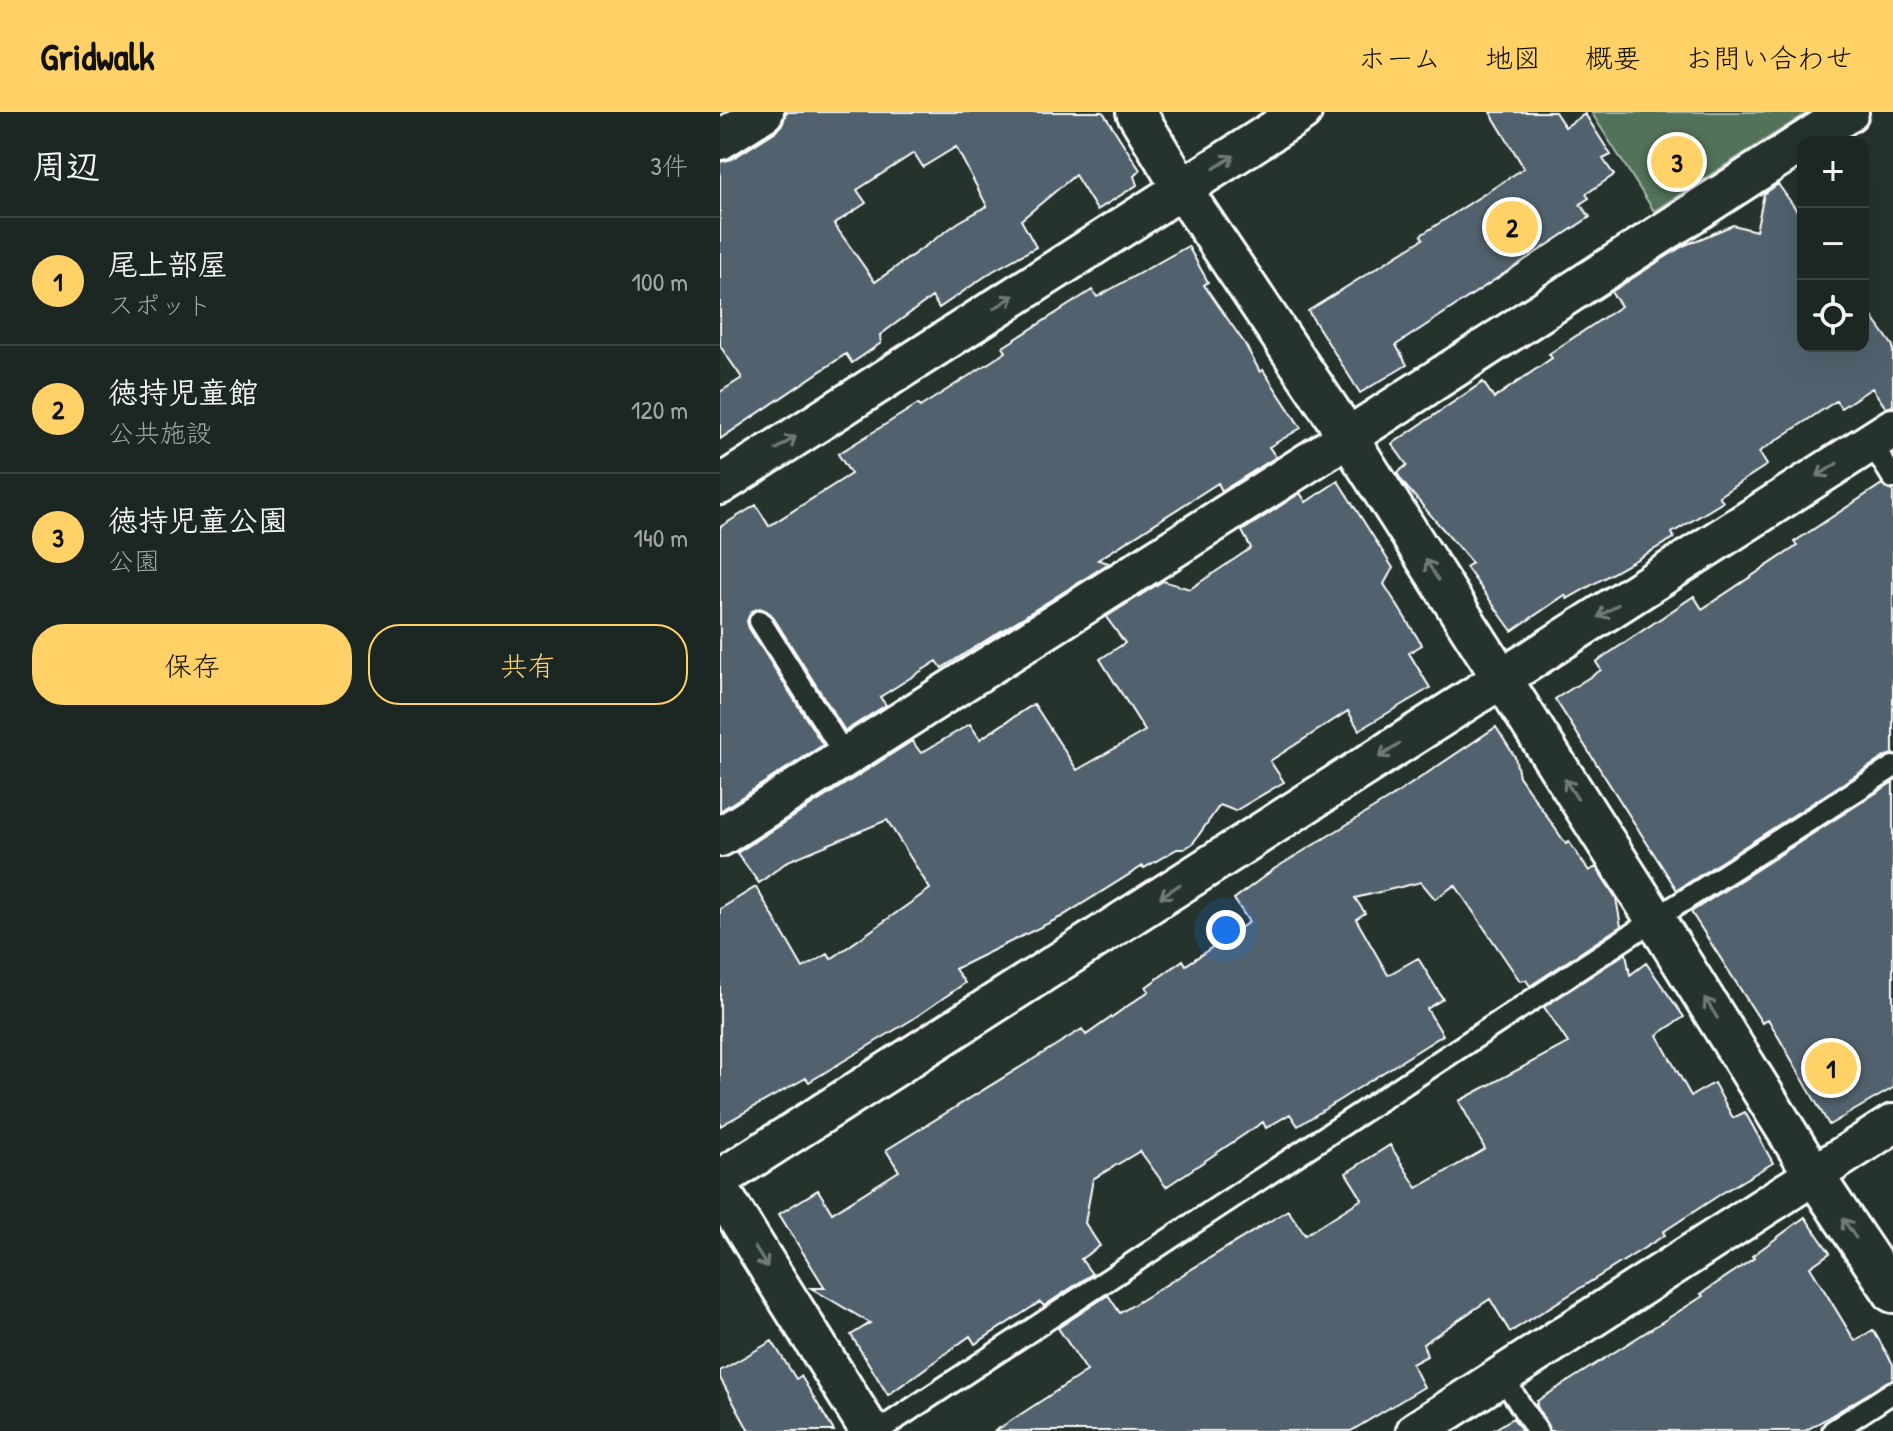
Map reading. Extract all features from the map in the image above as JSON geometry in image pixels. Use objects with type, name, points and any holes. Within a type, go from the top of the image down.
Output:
[{"type":"street","points":[[720,140],[764,112]]},
{"type":"street","points":[[1136,112],[1182,189],[1348,437],[1814,1175],[1893,1293]]},
{"type":"street","points":[[720,485],[1302,112]]},
{"type":"street","points":[[720,837],[1348,437],[1849,112]]},
{"type":"street","points":[[720,1179],[1882,435]]},
{"type":"street","points":[[1416,1431],[1893,1124]]},
{"type":"street","points":[[720,1190],[870,1431]]},
{"type":"lane","points":[[1882,435],[1893,478]]},
{"type":"lane","points":[[760,621],[846,757]]},
{"type":"lane","points":[[878,1431],[1655,919],[1893,767]]},
{"type":"lane","points":[[1502,1376],[1537,1431]]},
{"type":"lane","points":[[1833,1431],[1893,1392]]},
{"type":"green space","points":[[1591,112],[1809,112],[1654,211]]},
{"type":"building","points":[[786,112],[1103,112],[1140,170],[1134,176],[1137,185],[1097,210],[1075,175],[1021,220],[1036,247],[993,271],[939,308],[932,297],[880,335],[881,343],[852,363],[846,354],[720,439],[720,392],[742,378],[720,346],[720,162],[732,159],[776,131],[783,123]],"holes":[[[956,147],[987,206],[959,222],[875,282],[834,224],[866,203],[857,190],[914,153],[923,167]]]},
{"type":"building","points":[[1490,112],[1555,112],[1565,127],[1585,114],[1611,155],[1603,159],[1614,175],[1586,194],[1589,198],[1580,204],[1590,217],[1396,345],[1407,365],[1360,393],[1308,311],[1423,239],[1421,235],[1524,168]]},
{"type":"building","points":[[1778,184],[1797,211],[1797,352],[1869,352],[1869,312],[1893,346],[1893,406],[1886,408],[1872,388],[1841,408],[1836,401],[1759,452],[1767,465],[1719,496],[1723,502],[1672,533],[1674,538],[1567,599],[1565,595],[1512,631],[1466,567],[1472,563],[1404,484],[1397,473],[1407,465],[1392,444],[1483,382],[1494,398],[1552,358],[1549,354],[1621,306],[1611,292],[1683,246],[1733,225],[1756,231],[1764,194]]},
{"type":"building","points":[[1188,246],[1208,282],[1204,285],[1245,344],[1260,372],[1263,370],[1301,428],[1269,447],[1276,457],[1222,491],[1218,483],[1098,560],[1109,563],[1081,581],[942,668],[937,661],[880,697],[886,705],[845,731],[771,614],[760,608],[752,611],[747,621],[749,628],[823,745],[720,811],[720,527],[756,505],[769,526],[851,474],[838,454],[1006,352],[1003,347],[1092,290],[1097,297]]},
{"type":"building","points":[[1338,481],[1393,568],[1384,584],[1422,645],[1409,653],[1430,688],[1359,730],[1348,711],[1270,761],[1284,782],[1235,811],[1220,805],[1193,843],[1184,849],[1177,849],[1143,866],[1061,917],[955,969],[965,983],[913,1019],[809,1082],[806,1078],[720,1126],[720,909],[756,887],[803,968],[828,954],[831,959],[930,889],[887,820],[788,861],[759,883],[737,853],[912,741],[921,753],[970,724],[980,739],[1034,704],[1077,770],[1145,731],[1100,659],[1125,643],[1106,617],[1163,581],[1190,589],[1251,548],[1242,531],[1300,493],[1306,502]]},
{"type":"building","points":[[1882,484],[1893,491],[1893,754],[1677,890],[1555,699],[1601,670],[1596,662],[1694,596],[1702,609],[1797,546],[1794,542]]},
{"type":"building","points":[[1496,727],[1515,757],[1519,776],[1566,844],[1569,842],[1589,871],[1596,867],[1616,898],[1621,926],[1530,986],[1526,980],[1520,981],[1455,885],[1435,899],[1421,882],[1355,898],[1365,913],[1356,919],[1388,975],[1418,958],[1443,999],[1427,1009],[1443,1035],[1298,1126],[1290,1114],[1266,1128],[1263,1122],[1166,1187],[1140,1151],[1093,1179],[1085,1223],[1100,1246],[1081,1259],[1092,1274],[1044,1306],[1040,1302],[975,1344],[970,1336],[888,1395],[851,1335],[870,1323],[811,1288],[825,1288],[779,1214],[818,1190],[832,1213],[899,1171],[886,1150],[1082,1029],[1086,1035],[1149,991],[1146,987],[1183,960],[1186,965],[1249,922],[1234,899],[1274,869],[1387,800]]},
{"type":"building","points":[[1893,782],[1893,1088],[1829,1125],[1768,1019],[1762,1023],[1691,912]]},
{"type":"building","points":[[1626,953],[1630,975],[1646,963],[1684,1017],[1657,1035],[1691,1096],[1714,1083],[1733,1118],[1745,1112],[1773,1163],[1510,1332],[1490,1299],[1423,1344],[1427,1356],[1412,1364],[1424,1387],[1351,1431],[995,1431],[1087,1371],[1058,1328],[1108,1295],[1120,1313],[1288,1210],[1305,1235],[1362,1199],[1346,1173],[1390,1145],[1417,1188],[1485,1149],[1459,1101],[1568,1043],[1544,1007]]},
{"type":"building","points":[[1805,1217],[1830,1253],[1810,1267],[1855,1341],[1873,1330],[1893,1364],[1893,1379],[1805,1431],[1550,1431],[1537,1401],[1703,1296],[1701,1294],[1754,1258],[1752,1256]]},
{"type":"building","points":[[772,1341],[796,1379],[801,1376],[834,1431],[749,1431],[720,1378],[720,1371]]},
{"type":"building","points":[[1513,1418],[1522,1431],[1492,1431]]},
{"type":"place","name":"徳持児童公園","points":[[1677,162]]},
{"type":"place","name":"徳持児童館","points":[[1512,227]]},
{"type":"place","name":"尾上部屋","points":[[1831,1068]]}]
